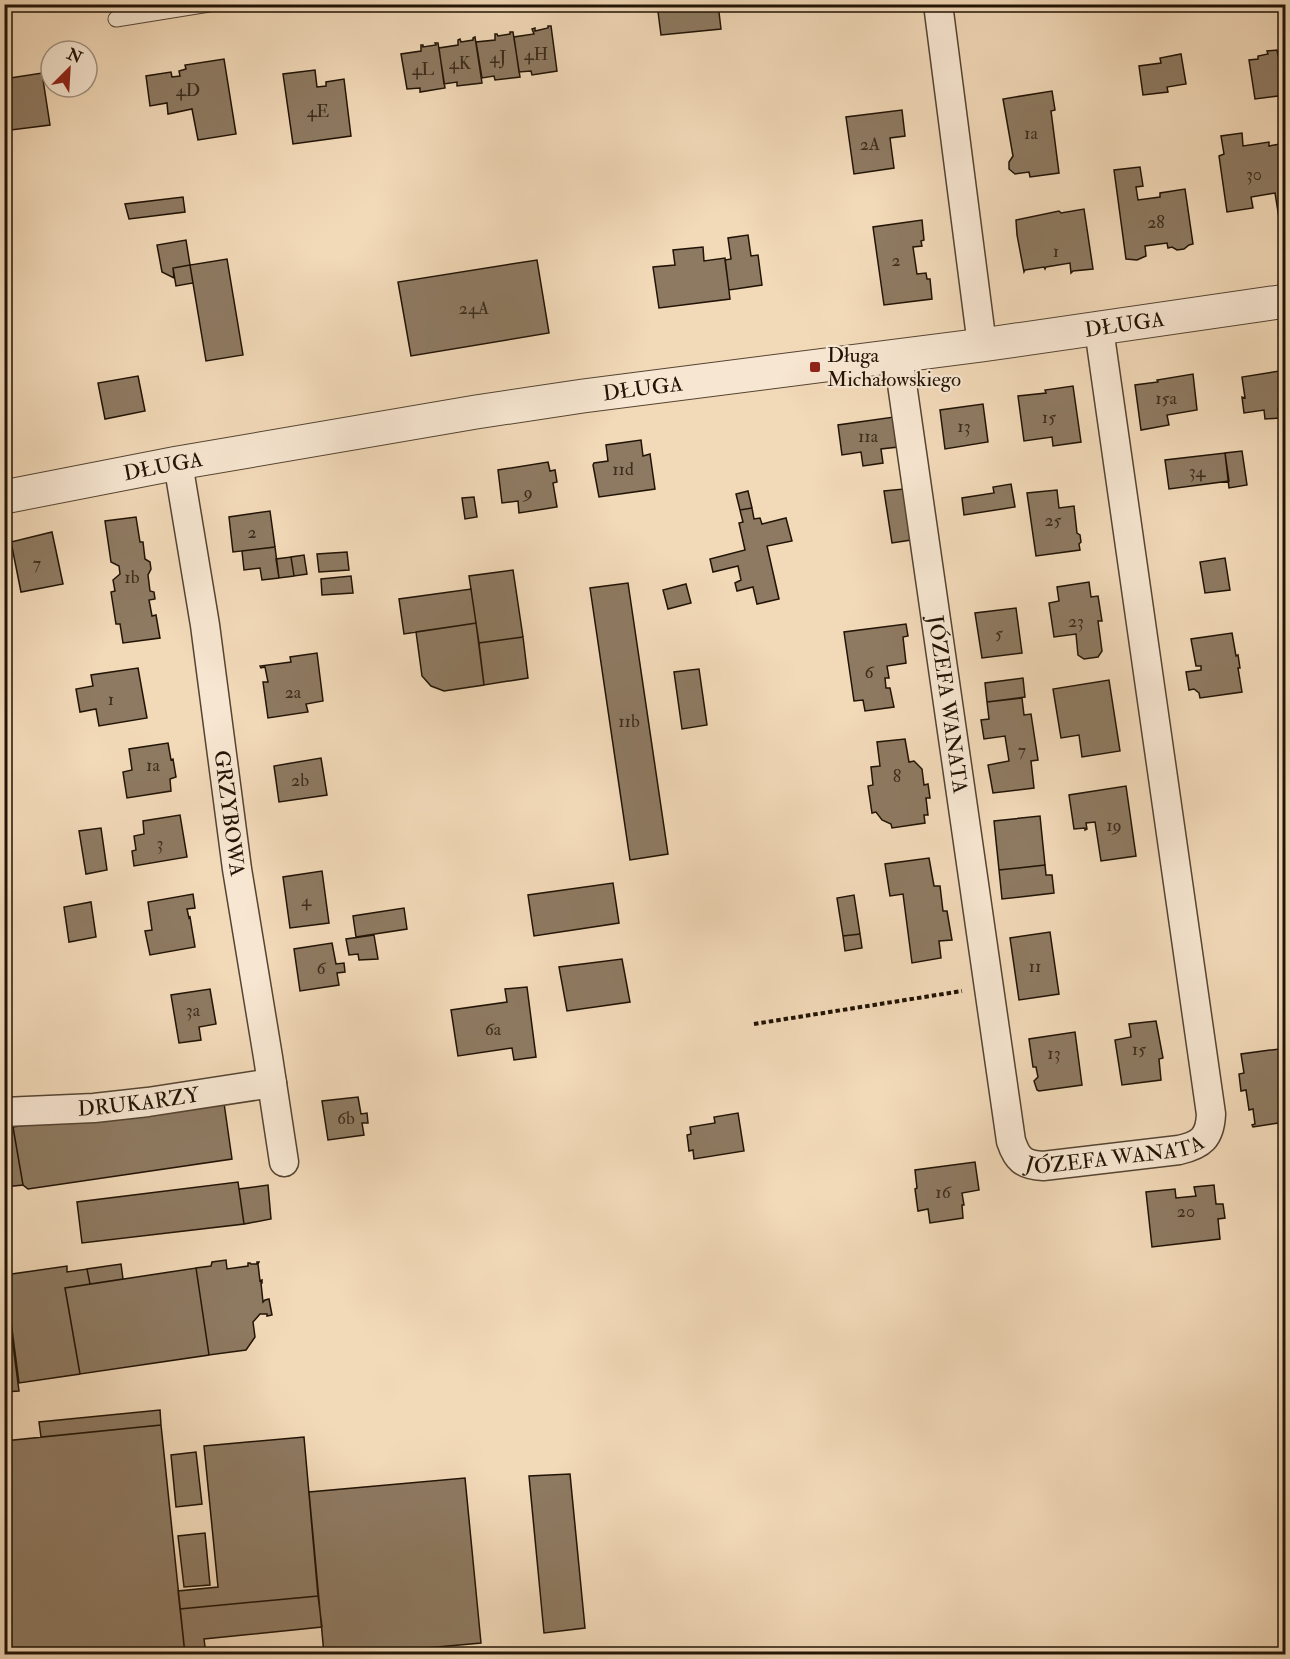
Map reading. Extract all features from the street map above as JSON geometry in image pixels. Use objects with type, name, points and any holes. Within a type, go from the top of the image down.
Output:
[{"type":"street","points":[[938,4],[982,345]]},
{"type":"street","name":"DŁUGA","points":[[4,497],[178,463],[476,412],[1100,329],[1286,301]]},
{"type":"street","name":"JÓZEFA WANATA","points":[[898,356],[1011,1141],[1022,1161],[1031,1166],[1179,1150],[1190,1148],[1201,1142],[1211,1125],[1211,1114],[1100,329]]},
{"type":"street","name":"GRZYBOWA","points":[[178,463],[205,625],[237,869],[284,1162]]},
{"type":"street","name":"DRUKARZY","points":[[4,1112],[105,1107],[272,1083]]},
{"type":"lane","points":[[116,19],[209,4]]},
{"type":"path","points":[[754,1023],[989,987]]},
{"type":"building","points":[[657,4],[718,4],[721,29],[661,35]]},
{"type":"building","points":[[551,26],[557,71],[532,75],[531,71],[519,72],[514,37],[534,34],[532,29],[535,28],[535,31],[548,28]]},
{"type":"building","points":[[513,32],[520,77],[495,80],[494,76],[482,78],[476,42],[495,40],[495,34],[498,36],[510,34]]},
{"type":"building","points":[[475,37],[482,83],[457,86],[457,82],[444,84],[439,48],[458,45],[460,39],[461,42],[473,40]]},
{"type":"building","points":[[435,43],[438,43],[445,88],[420,92],[420,88],[407,89],[401,54],[421,51],[421,45],[423,47],[436,45]]},
{"type":"building","points":[[1277,50],[1278,56],[1286,55],[1286,95],[1255,99],[1249,60],[1268,54],[1267,51]]},
{"type":"building","points":[[1181,54],[1186,84],[1167,87],[1168,92],[1143,95],[1139,66],[1161,63],[1160,58]]},
{"type":"building","points":[[224,59],[236,134],[198,140],[192,109],[168,114],[167,103],[150,106],[146,76],[171,72],[172,77],[180,76],[179,71],[186,69],[185,65]]},
{"type":"building","points":[[315,70],[317,87],[326,86],[326,82],[344,79],[351,136],[293,144],[283,74]]},
{"type":"building","points":[[39,73],[39,99],[46,99],[50,125],[11,130],[9,117],[4,118],[4,79]]},
{"type":"building","points":[[1052,91],[1055,110],[1051,111],[1059,173],[1030,177],[1029,172],[1015,174],[1009,169],[1009,162],[1013,156],[1003,99]]},
{"type":"building","points":[[902,110],[905,136],[890,138],[894,168],[854,174],[846,117]]},
{"type":"building","points":[[1242,133],[1243,146],[1269,142],[1269,146],[1286,143],[1286,217],[1279,218],[1275,193],[1251,197],[1253,208],[1227,212],[1219,156],[1224,154],[1221,136]]},
{"type":"building","points":[[1140,167],[1143,186],[1136,187],[1138,200],[1160,197],[1160,193],[1185,189],[1193,244],[1177,250],[1172,247],[1168,248],[1167,243],[1145,246],[1146,256],[1137,260],[1126,259],[1114,170]]},
{"type":"building","points":[[183,197],[185,212],[129,219],[125,204]]},
{"type":"building","points":[[1084,209],[1093,269],[1071,273],[1070,263],[1024,272],[1016,220],[1059,211],[1061,213]]},
{"type":"building","points":[[922,220],[924,240],[921,241],[922,246],[913,247],[917,274],[926,273],[927,279],[930,279],[932,299],[884,305],[873,227]]},
{"type":"building","points":[[748,235],[751,256],[758,255],[762,285],[729,290],[725,260],[731,259],[728,238]]},
{"type":"building","points":[[186,240],[190,265],[173,268],[174,278],[162,272],[157,245]]},
{"type":"building","points":[[703,247],[704,261],[725,258],[730,299],[659,308],[653,267],[675,265],[673,250]]},
{"type":"building","points":[[227,259],[243,355],[206,361],[190,265]]},
{"type":"building","points":[[537,260],[549,333],[411,356],[398,282]]},
{"type":"building","points":[[190,265],[193,283],[176,286],[173,268]]},
{"type":"building","points":[[1279,371],[1285,406],[1278,408],[1279,418],[1265,419],[1264,410],[1244,413],[1242,397],[1245,398],[1242,377]]},
{"type":"building","points":[[1193,374],[1197,410],[1167,415],[1169,425],[1141,430],[1135,385]]},
{"type":"building","points":[[138,376],[145,411],[105,419],[98,383]]},
{"type":"building","points":[[1073,386],[1081,442],[1053,446],[1052,437],[1024,441],[1018,396],[1046,393],[1045,390]]},
{"type":"building","points":[[983,404],[988,442],[945,449],[940,410]]},
{"type":"building","points":[[894,417],[898,447],[881,449],[883,463],[863,466],[861,452],[842,455],[838,425]]},
{"type":"building","points":[[641,440],[643,456],[650,454],[655,489],[599,497],[593,465],[608,461],[606,445]]},
{"type":"building","points":[[1242,451],[1247,485],[1229,488],[1225,453]]},
{"type":"building","points":[[1225,453],[1229,481],[1169,489],[1165,460]]},
{"type":"building","points":[[548,462],[550,471],[555,470],[557,482],[553,483],[557,507],[519,513],[518,501],[502,503],[498,470]]},
{"type":"building","points":[[1011,484],[1015,507],[964,515],[962,498],[994,493],[993,487]]},
{"type":"building","points":[[904,489],[911,540],[892,543],[884,491]]},
{"type":"building","points":[[1057,490],[1059,508],[1074,506],[1077,533],[1080,535],[1081,542],[1080,550],[1036,556],[1027,493]]},
{"type":"building","points":[[748,491],[752,508],[740,510],[736,494]]},
{"type":"building","points":[[474,497],[477,517],[465,519],[462,498]]},
{"type":"building","points":[[752,508],[754,519],[760,518],[762,524],[786,518],[792,541],[767,546],[779,599],[757,604],[753,587],[737,591],[735,583],[741,580],[738,566],[713,572],[710,559],[745,550],[739,523],[743,522],[740,510]]},
{"type":"building","points":[[270,511],[275,547],[233,552],[229,517]]},
{"type":"building","points":[[136,517],[145,559],[150,562],[151,569],[148,575],[150,591],[154,592],[155,599],[149,600],[152,616],[156,615],[160,638],[123,643],[120,624],[116,624],[111,592],[115,591],[113,580],[120,574],[119,566],[111,562],[105,521]]},
{"type":"building","points":[[52,532],[63,584],[21,592],[11,542]]},
{"type":"building","points":[[275,547],[279,578],[262,580],[260,568],[244,570],[242,551]]},
{"type":"building","points":[[347,552],[349,570],[319,572],[317,554]]},
{"type":"building","points":[[304,555],[307,574],[294,576],[291,557]]},
{"type":"building","points":[[291,557],[294,576],[279,578],[276,559]]},
{"type":"building","points":[[1225,558],[1230,590],[1205,593],[1200,562]]},
{"type":"building","points":[[513,570],[523,637],[479,643],[469,576]]},
{"type":"building","points":[[351,576],[353,593],[322,595],[321,579]]},
{"type":"building","points":[[1089,582],[1091,597],[1098,596],[1102,621],[1098,621],[1102,651],[1098,657],[1084,659],[1078,655],[1076,634],[1054,637],[1049,603],[1059,601],[1057,587]]},
{"type":"building","points":[[628,583],[668,854],[630,860],[590,588]]},
{"type":"building","points":[[686,584],[691,603],[668,609],[663,590]]},
{"type":"building","points":[[471,589],[476,623],[404,634],[399,599]]},
{"type":"building","points":[[1016,608],[1022,653],[982,658],[975,613]]},
{"type":"building","points":[[476,623],[484,685],[444,691],[431,686],[422,676],[416,632]]},
{"type":"building","points":[[906,624],[908,636],[903,637],[906,663],[887,666],[889,678],[885,678],[886,688],[890,688],[894,707],[865,711],[863,700],[854,701],[844,632]]},
{"type":"building","points":[[1232,633],[1236,656],[1238,655],[1242,692],[1200,698],[1199,693],[1194,689],[1189,690],[1186,672],[1201,670],[1201,666],[1196,666],[1191,639]]},
{"type":"building","points":[[523,637],[528,678],[484,685],[479,643]]},
{"type":"building","points":[[317,653],[323,701],[306,704],[308,712],[268,718],[263,682],[268,682],[265,667],[260,666],[291,662],[290,657]]},
{"type":"building","points":[[138,668],[147,718],[99,726],[96,709],[80,712],[76,689],[93,686],[91,675]]},
{"type":"building","points":[[699,669],[707,725],[682,729],[674,672]]},
{"type":"building","points":[[1023,678],[1025,697],[987,702],[985,683]]},
{"type":"building","points":[[1109,680],[1120,751],[1082,757],[1079,735],[1061,738],[1053,689]]},
{"type":"building","points":[[1022,698],[1024,715],[1031,714],[1038,760],[1031,761],[1034,788],[993,793],[988,765],[1009,761],[1005,736],[984,739],[981,720],[989,719],[987,702]]},
{"type":"building","points":[[905,739],[909,762],[914,761],[922,769],[924,785],[928,784],[930,798],[926,798],[928,815],[924,815],[925,823],[892,828],[891,824],[882,820],[876,812],[872,813],[868,786],[873,785],[871,767],[880,766],[877,742]]},
{"type":"building","points":[[168,743],[176,777],[170,779],[171,791],[127,798],[123,772],[132,770],[129,749]]},
{"type":"building","points":[[321,758],[327,795],[279,802],[274,766]]},
{"type":"building","points":[[1126,786],[1136,856],[1101,861],[1095,822],[1086,823],[1087,829],[1085,830],[1085,828],[1074,829],[1069,795]]},
{"type":"building","points":[[180,815],[187,857],[134,866],[132,851],[136,850],[134,836],[144,834],[143,821]]},
{"type":"building","points":[[1040,816],[1045,865],[999,870],[994,821]]},
{"type":"building","points":[[101,828],[107,870],[86,874],[79,831]]},
{"type":"building","points":[[929,858],[934,886],[940,886],[943,911],[947,911],[952,940],[939,941],[941,958],[912,963],[903,894],[890,896],[885,864]]},
{"type":"building","points":[[1045,865],[1046,875],[1052,875],[1054,893],[1002,899],[999,870]]},
{"type":"building","points":[[322,871],[329,923],[290,928],[283,877]]},
{"type":"building","points":[[613,883],[619,923],[534,936],[528,895]]},
{"type":"building","points":[[193,894],[195,908],[187,909],[195,947],[150,955],[145,931],[152,930],[148,902]]},
{"type":"building","points":[[854,895],[860,934],[843,936],[837,898]]},
{"type":"building","points":[[91,902],[96,937],[69,942],[64,907]]},
{"type":"building","points":[[404,908],[407,929],[356,937],[353,916]]},
{"type":"building","points":[[1050,932],[1059,994],[1019,1000],[1010,938]]},
{"type":"building","points":[[860,934],[862,948],[845,951],[843,936]]},
{"type":"building","points":[[374,935],[378,959],[359,960],[358,954],[349,955],[346,939]]},
{"type":"building","points":[[332,943],[336,964],[344,963],[345,972],[337,973],[339,985],[300,991],[294,949]]},
{"type":"building","points":[[622,959],[630,1002],[567,1011],[559,967]]},
{"type":"building","points":[[527,987],[536,1057],[514,1060],[512,1048],[458,1056],[451,1010],[507,1002],[505,989]]},
{"type":"building","points":[[210,989],[216,1024],[199,1027],[201,1040],[179,1043],[171,995]]},
{"type":"building","points":[[1156,1021],[1163,1058],[1159,1059],[1161,1080],[1122,1085],[1115,1040],[1131,1037],[1129,1024]]},
{"type":"building","points":[[1075,1032],[1082,1085],[1037,1090],[1034,1081],[1038,1077],[1036,1067],[1033,1067],[1029,1039]]},
{"type":"building","points":[[1286,1048],[1286,1106],[1283,1107],[1285,1122],[1253,1127],[1252,1125],[1255,1124],[1253,1109],[1249,1110],[1246,1090],[1241,1091],[1239,1074],[1244,1073],[1241,1054]]},
{"type":"building","points":[[223,1096],[232,1159],[28,1189],[23,1185],[13,1127]]},
{"type":"building","points":[[358,1097],[361,1114],[367,1113],[368,1123],[362,1123],[364,1135],[328,1140],[322,1101]]},
{"type":"building","points":[[738,1113],[744,1151],[694,1159],[693,1150],[689,1151],[687,1135],[691,1134],[690,1127],[715,1123],[714,1117]]},
{"type":"building","points":[[13,1127],[23,1185],[4,1187],[4,1128]]},
{"type":"building","points":[[975,1162],[979,1190],[962,1193],[963,1218],[930,1223],[928,1209],[918,1211],[915,1170]]},
{"type":"building","points":[[238,1182],[244,1224],[82,1243],[77,1202]]},
{"type":"building","points":[[268,1185],[271,1219],[244,1224],[239,1189]]},
{"type":"building","points":[[1214,1185],[1216,1204],[1223,1204],[1225,1218],[1218,1219],[1220,1239],[1152,1247],[1146,1192],[1175,1189],[1176,1198],[1196,1196],[1194,1187]]},
{"type":"building","points":[[226,1260],[227,1269],[259,1262],[263,1302],[269,1299],[272,1315],[260,1314],[253,1322],[255,1337],[246,1350],[209,1355],[196,1268],[211,1266],[212,1262]]},
{"type":"building","points":[[121,1264],[123,1279],[90,1284],[87,1269]]},
{"type":"building","points":[[67,1266],[67,1272],[87,1269],[90,1284],[65,1288],[80,1374],[19,1383],[5,1275]]},
{"type":"building","points":[[196,1268],[209,1355],[80,1374],[65,1288]]},
{"type":"building","points":[[4,1322],[10,1322],[19,1391],[4,1392]]},
{"type":"building","points":[[160,1410],[161,1425],[41,1437],[39,1422]]},
{"type":"building","points":[[161,1425],[185,1654],[4,1654],[4,1441]]},
{"type":"building","points":[[304,1437],[318,1596],[180,1609],[178,1591],[218,1587],[204,1446]]},
{"type":"building","points":[[196,1452],[202,1504],[176,1507],[171,1455]]},
{"type":"building","points":[[570,1474],[585,1628],[544,1633],[529,1476]]},
{"type":"building","points":[[465,1478],[481,1643],[360,1654],[324,1654],[309,1492]]},
{"type":"building","points":[[205,1533],[210,1585],[184,1587],[178,1536]]},
{"type":"building","points":[[318,1596],[322,1627],[204,1639],[206,1654],[185,1654],[180,1609]]},
{"type":"place","name":"Długa Michałowskiego","points":[[815,367]]}]
